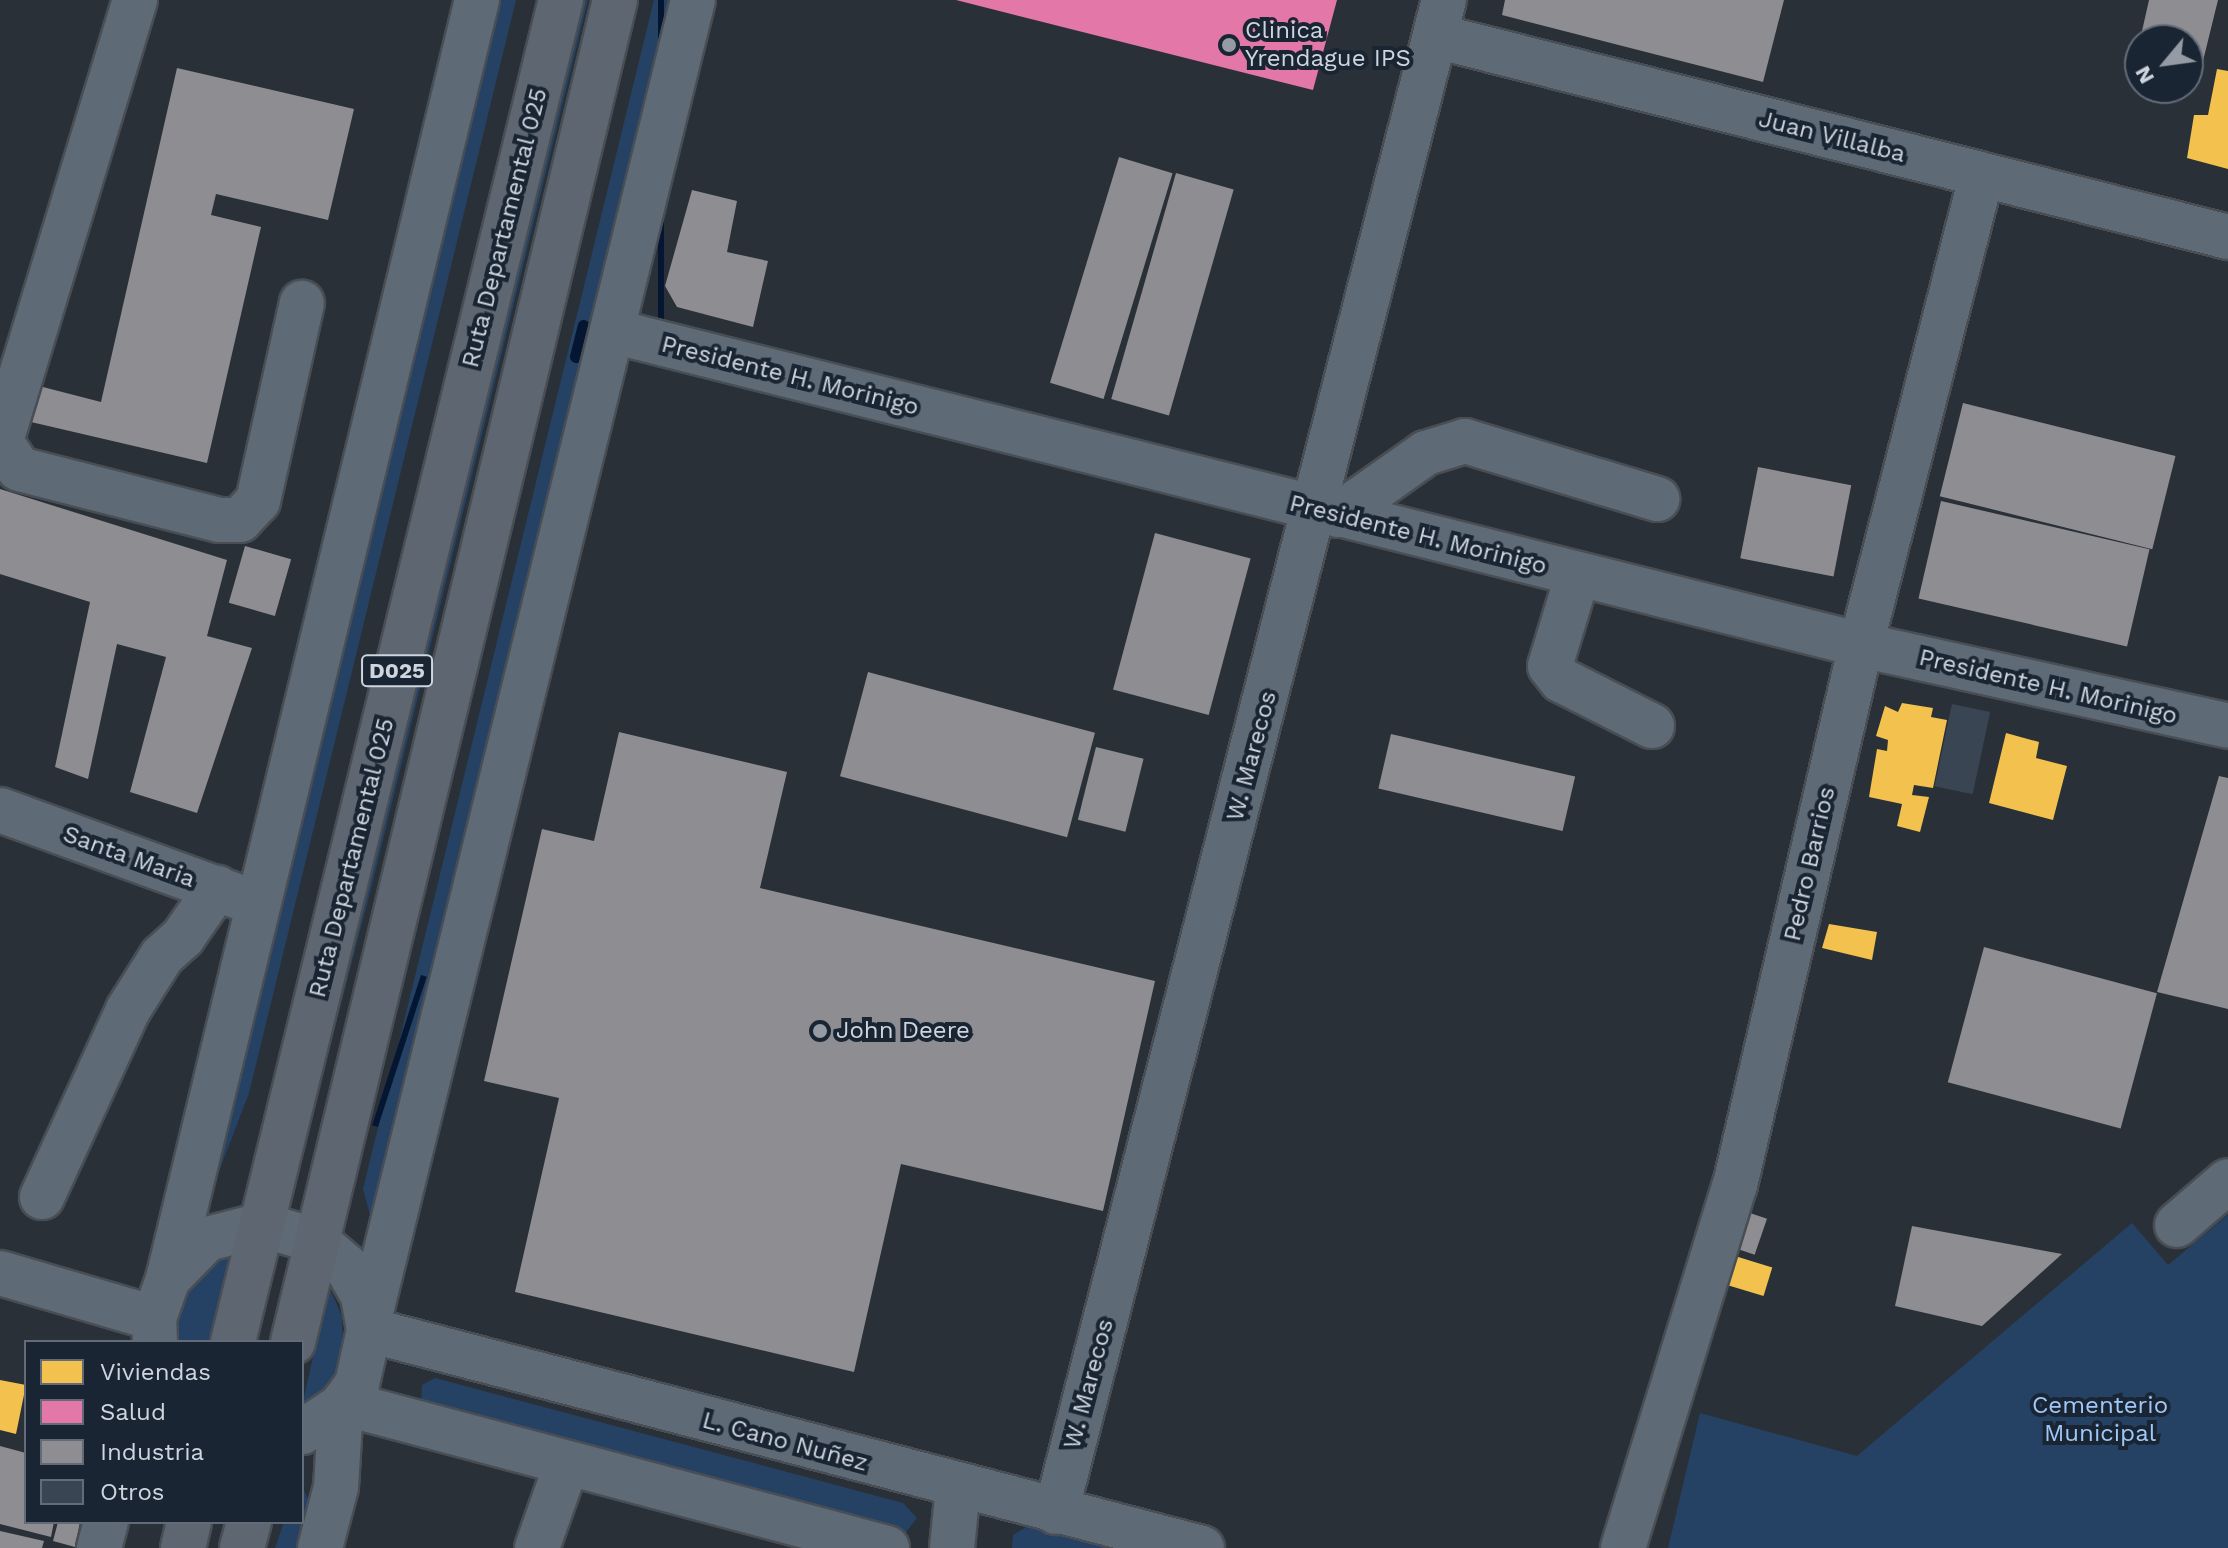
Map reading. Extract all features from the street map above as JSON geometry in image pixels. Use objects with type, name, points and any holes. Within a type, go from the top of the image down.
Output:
[{"type":"highway","name":"Ruta Departamental 025","points":[[233,1340],[561,0]]},
{"type":"highway","name":"D025","points":[[293,1340],[615,0]]},
{"type":"highway","points":[[183,1548],[189,1524]]},
{"type":"highway","points":[[242,1548],[248,1524]]},
{"type":"street","points":[[135,0],[1,442],[19,469],[219,520],[240,520],[258,501],[302,303]]},
{"type":"street","points":[[156,1321],[477,0]]},
{"type":"street","points":[[320,1548],[336,1487],[342,1404],[361,1370],[368,1327],[693,0]]},
{"type":"street","name":"Juan Villalba","points":[[1440,18],[1982,175],[2228,237]]},
{"type":"street","name":"W. Marecos","points":[[1056,1512],[1327,512],[1440,18]]},
{"type":"street","name":"Pedro Barrios","points":[[1623,1548],[1735,1185],[1861,645],[1982,175]]},
{"type":"street","name":"Presidente H. Morinigo","points":[[612,331],[1861,645],[2228,726]]},
{"type":"street","points":[[1327,512],[1426,453],[1465,441],[1657,499]]},
{"type":"street","points":[[1578,574],[1550,666],[1561,680],[1652,726]]},
{"type":"street","name":"Santa Maria","points":[[0,810],[257,903]]},
{"type":"street","points":[[42,1197],[128,1010],[162,956],[183,937],[217,888]]},
{"type":"street","points":[[2177,1225],[2228,1181]]},
{"type":"street","points":[[156,1321],[207,1239],[262,1225],[317,1241],[346,1266],[363,1296],[368,1327]]},
{"type":"street","points":[[0,1273],[156,1321]]},
{"type":"street","name":"L. Cano Nuñez","points":[[368,1327],[958,1488],[1202,1548]]},
{"type":"street","points":[[304,1431],[342,1404],[887,1548]]},
{"type":"street","points":[[537,1548],[567,1463]]},
{"type":"street","points":[[952,1548],[958,1488]]},
{"type":"street","points":[[99,1548],[105,1524]]},
{"type":"green space","points":[[500,0],[516,0],[249,1093],[218,1174],[214,1170]]},
{"type":"green space","points":[[583,0],[588,0],[372,885],[286,1215]]},
{"type":"green space","points":[[654,0],[675,0],[371,1219],[363,1189]]},
{"type":"green space","name":"Cementerio Municipal","points":[[2228,1215],[2228,1548],[1668,1548],[1700,1413],[1857,1456],[2132,1223],[2168,1265]]},
{"type":"green space","points":[[232,1254],[211,1340],[176,1340],[179,1312],[190,1285],[211,1264]]},
{"type":"green space","points":[[329,1286],[342,1317],[343,1343],[337,1369],[322,1391],[304,1404]]},
{"type":"green space","points":[[435,1378],[903,1503],[917,1518],[906,1532],[896,1533],[421,1402],[422,1385]]},
{"type":"green space","points":[[304,1490],[309,1501],[299,1548],[275,1548],[283,1524],[304,1524]]},
{"type":"green space","points":[[1026,1527],[1108,1548],[1012,1548],[1013,1535]]},
{"type":"shaded area","points":[[658,0],[664,0],[664,350],[658,350]]},
{"type":"shaded area","points":[[421,975],[427,977],[378,1127],[372,1125]]},
{"type":"building: Viviendas","points":[[2217,69],[2228,71],[2228,169],[2187,158],[2194,115],[2208,115]]},
{"type":"building: Viviendas","points":[[1902,703],[1933,708],[1931,717],[1947,720],[1933,788],[1914,785],[1912,795],[1929,797],[1920,832],[1897,826],[1902,804],[1869,797],[1877,749],[1887,751],[1888,740],[1876,736],[1885,706],[1898,712]]},
{"type":"building: Viviendas","points":[[2006,733],[2039,742],[2036,758],[2067,766],[2053,820],[1989,803]]},
{"type":"building: Viviendas","points":[[1829,924],[1877,932],[1872,960],[1822,948]]},
{"type":"building: Viviendas","points":[[1735,1256],[1772,1267],[1764,1296],[1726,1285]]},
{"type":"building: Viviendas","points":[[0,1380],[24,1385],[16,1434],[0,1430]]},
{"type":"building: Salud","name":"Clinica Yrendague IPS","points":[[956,0],[1337,0],[1313,90]]},
{"type":"building: Industria","points":[[1505,0],[1784,0],[1763,82],[1502,15]]},
{"type":"building: Industria","points":[[2149,0],[2218,0],[2204,57],[2204,24],[2144,24]]},
{"type":"building: Industria","points":[[177,68],[354,109],[328,220],[216,194],[211,215],[261,227],[207,463],[31,422],[39,386],[101,402]]},
{"type":"building: Industria","points":[[1119,157],[1173,173],[1104,399],[1050,383]]},
{"type":"building: Industria","points":[[1176,173],[1234,190],[1169,415],[1111,399]]},
{"type":"building: Industria","points":[[692,190],[737,201],[727,252],[768,261],[753,327],[677,307],[665,286]]},
{"type":"building: Industria","points":[[1963,403],[2175,456],[2152,549],[1940,496]]},
{"type":"building: Industria","points":[[1758,467],[1851,485],[1834,576],[1740,558]]},
{"type":"building: Industria","points":[[0,489],[227,560],[207,636],[252,648],[197,813],[130,792],[166,657],[117,644],[88,779],[55,767],[90,602],[0,574]]},
{"type":"building: Industria","points":[[1941,501],[2150,549],[2127,647],[1919,598]]},
{"type":"building: Industria","points":[[1155,533],[1251,559],[1209,715],[1113,689]]},
{"type":"building: Industria","points":[[245,546],[291,559],[275,616],[229,603]]},
{"type":"building: Industria","points":[[868,672],[1095,733],[1067,837],[840,776]]},
{"type":"building: Industria","name":"John Deere","points":[[619,732],[787,772],[760,888],[1155,981],[1103,1211],[901,1164],[854,1372],[515,1292],[559,1098],[484,1081],[542,829],[594,841]]},
{"type":"building: Industria","points":[[1391,734],[1575,777],[1563,831],[1378,789]]},
{"type":"building: Industria","points":[[1096,747],[1144,759],[1125,832],[1078,820]]},
{"type":"building: Industria","points":[[2219,776],[2228,778],[2228,1009],[2157,992]]},
{"type":"building: Industria","points":[[1984,947],[2157,993],[2121,1129],[1948,1082]]},
{"type":"building: Industria","points":[[1750,1213],[1767,1219],[1755,1255],[1738,1249]]},
{"type":"building: Industria","points":[[1912,1226],[2062,1254],[1982,1326],[1895,1306]]},
{"type":"building: Industria","points":[[0,1446],[24,1452],[24,1524],[54,1524],[51,1537],[0,1524]]},
{"type":"building: Industria","points":[[57,1524],[80,1524],[75,1547],[53,1541]]},
{"type":"building: Industria","points":[[0,1531],[44,1541],[42,1548],[0,1548]]},
{"type":"building: Otros","points":[[1952,704],[1990,712],[1973,794],[1935,786]]},
{"type":"waterway","points":[[576,357],[584,326]]},
{"type":"place","name":"Clinica Yrendague IPS","points":[[1229,45]]},
{"type":"place","name":"John Deere","points":[[820,1031]]}]
